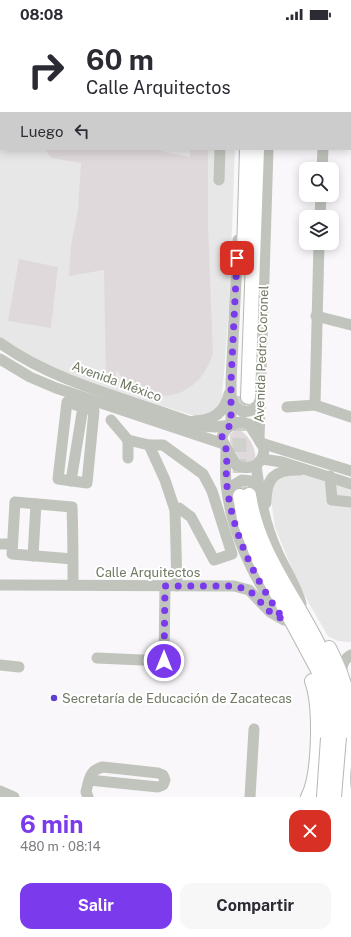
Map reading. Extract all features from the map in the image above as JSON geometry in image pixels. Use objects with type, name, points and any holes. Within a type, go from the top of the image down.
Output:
[{"type":"main road","name":"Avenida Pedro Coronel","points":[[244,398],[247,150]]},
{"type":"main road","name":"Avenida Pedro Coronel","points":[[244,398],[258,150]]},
{"type":"main road","points":[[240,499],[245,524],[259,560],[296,625],[322,655],[333,684],[338,712],[324,797]]},
{"type":"main road","points":[[300,599],[323,636],[342,678],[348,701],[350,716],[341,795]]},
{"type":"main road","points":[[296,625],[300,648],[313,684],[318,710],[317,748],[310,793],[341,795]]},
{"type":"main road","points":[[333,737],[341,795]]},
{"type":"street","points":[[219,180],[220,150]]},
{"type":"street","name":"Avenida Pedro Coronel","points":[[242,150],[231,382],[244,398],[260,441]]},
{"type":"street","name":"Avenida Pedro Coronel","points":[[231,425],[244,398],[268,150]]},
{"type":"street","points":[[322,150],[322,162]]},
{"type":"street","points":[[315,405],[319,250]]},
{"type":"street","points":[[316,316],[351,325]]},
{"type":"street","name":"Avenida México","points":[[0,343],[23,358],[76,382],[209,428],[231,425]]},
{"type":"street","name":"Avenida México","points":[[0,359],[30,377],[85,403],[225,446]]},
{"type":"street","points":[[189,421],[202,421],[212,418],[220,413],[227,405],[231,382]]},
{"type":"street","points":[[67,402],[85,403],[94,411],[87,483],[71,481],[58,479],[67,402]]},
{"type":"street","points":[[71,481],[85,403]]},
{"type":"street","points":[[287,407],[315,405],[351,416]]},
{"type":"street","points":[[111,420],[128,440],[149,445],[163,445],[203,474],[212,491],[232,554],[214,560],[192,517],[179,508],[175,510]]},
{"type":"street","points":[[261,503],[259,462],[264,448],[249,424],[241,422],[231,425],[226,429],[222,437],[225,446],[236,465],[249,468],[259,462],[282,462],[312,470],[351,484]]},
{"type":"street","points":[[128,440],[128,458]]},
{"type":"street","points":[[260,441],[351,470]]},
{"type":"street","points":[[149,445],[165,480],[175,510],[177,586]]},
{"type":"street","points":[[225,446],[226,484],[240,499]]},
{"type":"street","points":[[266,522],[266,493],[272,478],[282,471],[312,470]]},
{"type":"street","points":[[330,476],[332,500],[351,502]]},
{"type":"street","points":[[240,499],[231,489],[237,482],[247,480],[254,484],[276,550],[300,599],[296,625]]},
{"type":"street","points":[[73,559],[12,554],[15,502],[72,507],[73,559],[73,585]]},
{"type":"street","points":[[33,556],[36,504]]},
{"type":"street","points":[[0,544],[12,544]]},
{"type":"street","name":"Calle Arquitectos","points":[[0,585],[234,586],[249,590],[270,612],[296,625]]},
{"type":"street","points":[[97,658],[164,661],[165,586]]},
{"type":"street","points":[[342,678],[342,664],[351,655]]},
{"type":"street","points":[[0,665],[19,666]]},
{"type":"street","points":[[250,797],[254,729]]},
{"type":"street","points":[[88,797],[86,792],[89,780],[91,774],[96,768],[103,767],[158,773],[162,775],[164,780],[163,785],[158,787],[89,780]]},
{"type":"street","points":[[0,791],[14,797]]},
{"type":"shaded area","points":[[0,150],[235,150],[229,307],[222,398],[219,407],[206,416],[195,416],[73,378],[0,340]]},
{"type":"shaded area","points":[[46,150],[160,150],[190,157],[190,150],[208,150],[208,226],[213,353],[206,369],[196,382],[184,391],[170,395],[156,396],[142,392],[128,383],[116,370],[116,382],[106,382],[104,270],[69,276],[71,245],[78,210],[81,163],[51,158]]},
{"type":"shaded area","points":[[19,259],[58,267],[51,328],[8,321]]},
{"type":"shaded area","points":[[239,430],[249,438],[255,451],[255,459],[249,463],[241,462],[230,442],[230,434]]},
{"type":"shaded area","points":[[285,474],[301,474],[351,490],[351,642],[338,641],[328,636],[298,584],[275,527],[272,507],[272,490],[277,479]]},
{"type":"tunnel","points":[[239,396],[240,496]]},
{"type":"place","name":"Secretaría de Educación de Zacatecas","points":[[54,698]]},
{"type":"route","points":[[164,661],[165,586],[234,586],[249,590],[270,612],[284,620],[257,579],[240,542],[226,484],[226,447],[222,437],[226,429],[231,425],[231,382],[237,258]]}]
